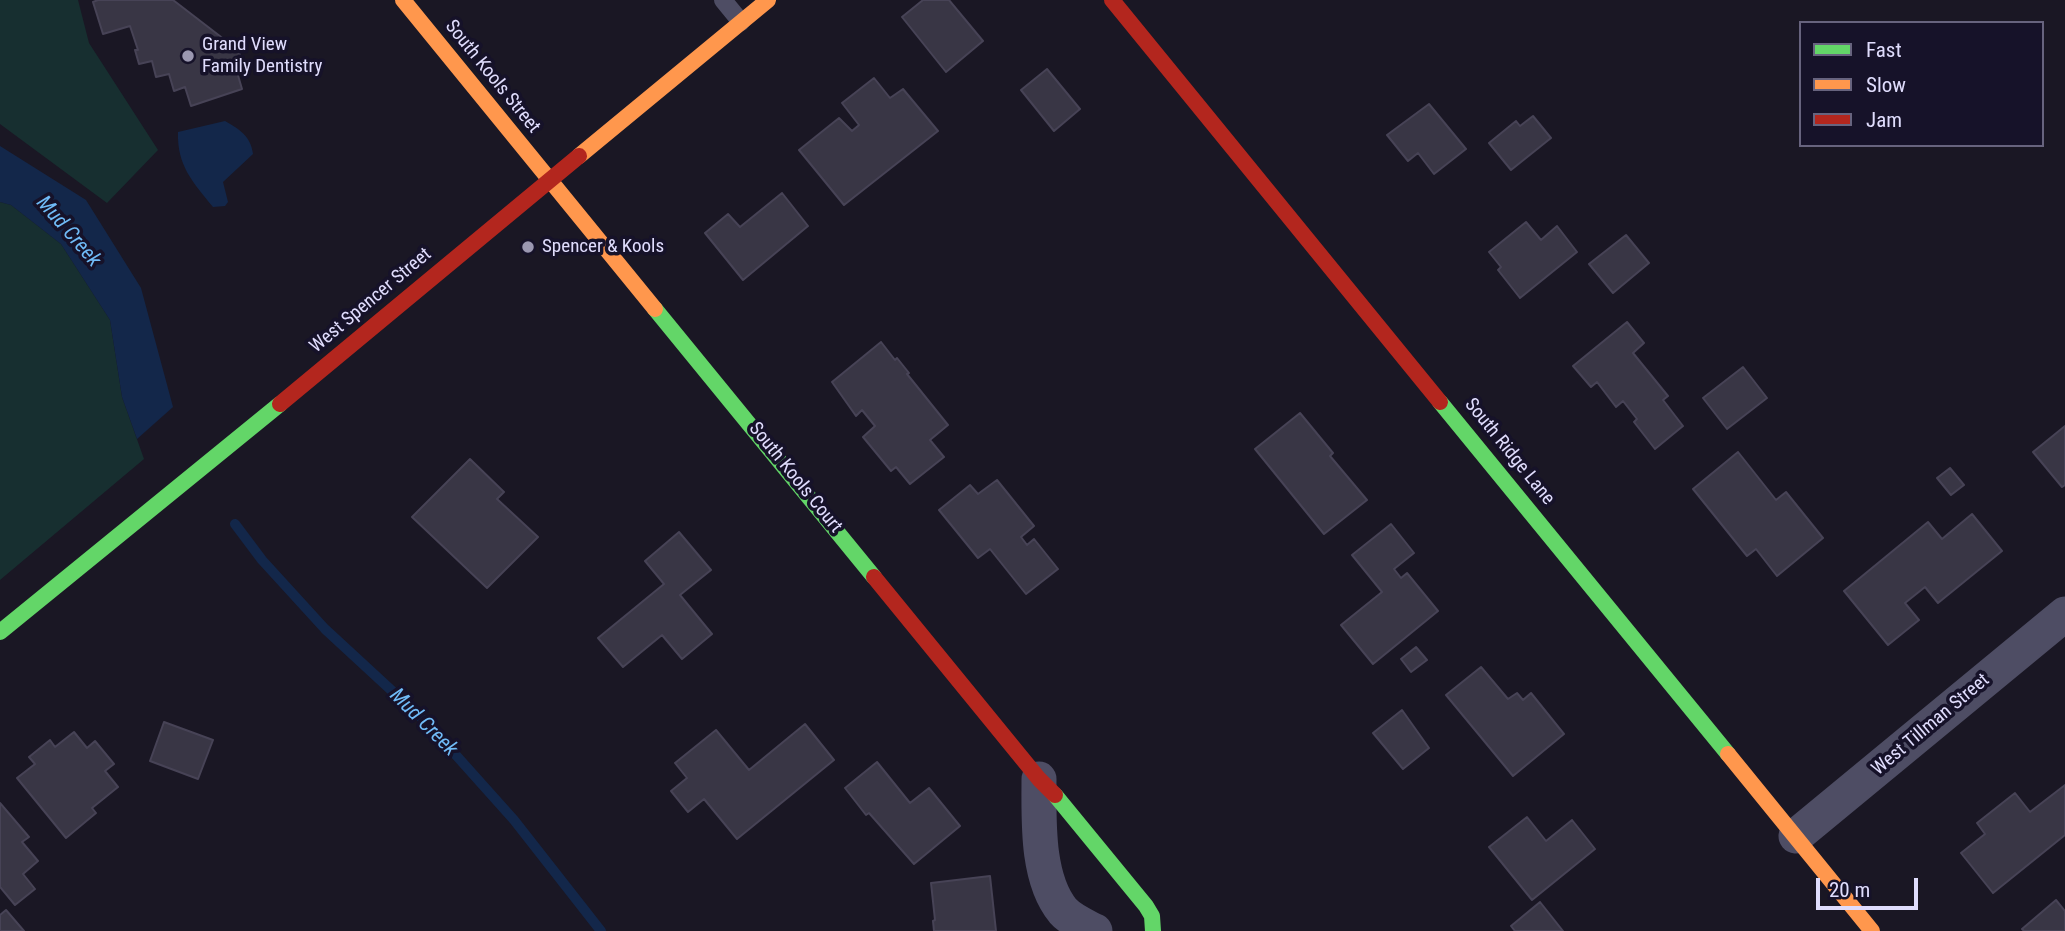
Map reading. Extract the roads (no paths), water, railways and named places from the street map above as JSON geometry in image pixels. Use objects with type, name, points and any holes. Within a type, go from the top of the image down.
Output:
[{"type":"street","name":"South Kools Street","points":[[403,0],[548,180]]},
{"type":"street","name":"West Spencer Street","points":[[0,632],[768,0]]},
{"type":"street","name":"South Ridge Lane","points":[[1112,0],[1872,931]]},
{"type":"street","name":"South Kools Court","points":[[548,180],[653,303],[1039,779],[1067,807],[1146,906],[1152,916],[1153,931]]},
{"type":"street","name":"West Tillman Street","points":[[1796,836],[2065,614]]},
{"type":"street","points":[[1039,779],[1040,840],[1054,896],[1064,912],[1096,931]]},
{"type":"lane","points":[[723,0],[741,22]]},
{"type":"water","points":[[225,121],[247,138],[253,154],[223,182],[228,202],[225,206],[213,207],[183,164],[178,132]]},
{"type":"water","points":[[0,146],[86,200],[141,288],[173,407],[137,439],[122,397],[110,320],[61,244],[11,205],[0,202]]},
{"type":"waterway","name":"Mud Creek","points":[[235,524],[262,560],[325,629],[429,725],[514,820],[601,931]]},
{"type":"place","name":"Grand View Family Dentistry","points":[[188,56]]},
{"type":"place","name":"Spencer & Kools","points":[[528,247]]}]
